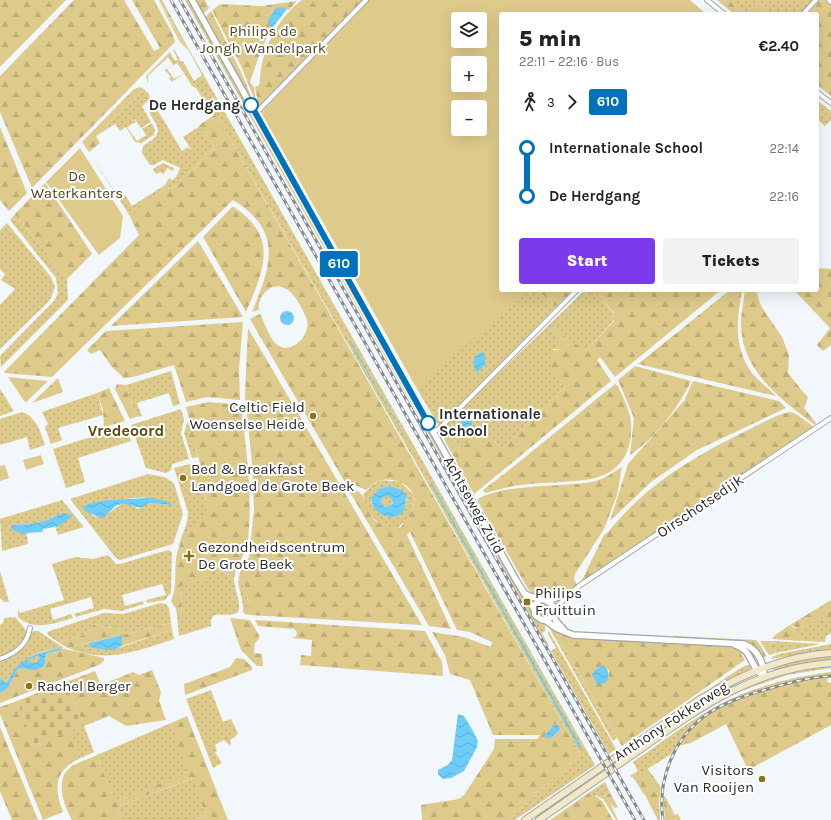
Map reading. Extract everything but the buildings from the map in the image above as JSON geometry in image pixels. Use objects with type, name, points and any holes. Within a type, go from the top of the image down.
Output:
[{"type":"main road","name":"Anthony Fokkerweg","points":[[525,820],[700,699],[727,683],[764,667],[793,659],[831,653]]},
{"type":"main road","name":"Anthony Fokkerweg","points":[[539,820],[723,694],[764,677],[802,667],[831,663]]},
{"type":"street","name":"Achtseweg Zuid","points":[[192,0],[433,432],[534,609]]},
{"type":"street","points":[[256,114],[366,0]]},
{"type":"street","points":[[707,0],[722,12]]},
{"type":"street","points":[[805,12],[816,0]]},
{"type":"street","points":[[819,94],[831,103]]},
{"type":"street","points":[[433,432],[440,428],[575,292]]},
{"type":"street","name":"Oirschotsedijk","points":[[550,602],[570,593],[831,418]]},
{"type":"street","points":[[523,592],[534,599],[550,602],[561,628],[567,633]]},
{"type":"street","name":"Oirschotsedijk","points":[[554,612],[570,593]]},
{"type":"street","points":[[540,600],[534,609],[537,617],[546,620],[556,628],[567,633],[593,637],[729,643],[749,646],[757,653],[764,667],[764,677]]},
{"type":"street","points":[[546,620],[554,612]]},
{"type":"street","points":[[0,660],[22,647],[29,636],[30,628]]},
{"type":"street","points":[[729,643],[739,646],[747,652],[756,670],[764,677]]},
{"type":"green space","points":[[0,0],[66,0],[0,67]]},
{"type":"green space","points":[[74,0],[124,0],[154,51],[160,48],[132,0],[154,0],[173,35],[175,42],[32,188],[0,112],[0,76]]},
{"type":"green space","points":[[158,0],[183,43],[187,46],[206,79],[595,765],[515,820],[509,820],[580,754],[420,470],[216,114],[214,116],[196,88],[192,86],[184,73],[172,82],[169,78],[171,77],[165,70],[173,65],[168,57],[148,76],[148,84],[146,76],[170,52],[175,61],[178,60],[173,50],[178,44],[174,49],[181,62],[183,61],[194,81],[202,75],[189,51],[180,42]],"holes":[[[177,63],[184,73],[174,79],[167,69]]]},
{"type":"green space","points":[[159,0],[162,0],[187,46],[183,43]]},
{"type":"green space","points":[[185,0],[189,0],[518,590],[526,602],[545,623],[545,631],[542,633],[549,646],[548,647]]},
{"type":"green space","points":[[195,0],[205,0],[209,8],[203,14]]},
{"type":"green space","points":[[302,0],[365,0],[259,108],[255,87],[259,85],[264,55],[276,29],[282,20]]},
{"type":"green space","name":"De Herdgang","points":[[369,0],[690,0],[704,12],[499,12],[499,292],[527,292],[417,389],[261,112]]},
{"type":"green space","points":[[717,0],[728,0],[743,12],[732,12]]},
{"type":"green space","points":[[728,0],[813,0],[803,12],[762,12],[766,7],[760,3],[753,12],[743,12]]},
{"type":"green space","points":[[820,0],[825,0],[831,5],[831,96],[819,87],[819,12],[809,12]]},
{"type":"green space","name":"Philips de Jongh Wandelpark","points":[[297,1],[289,10],[287,9],[273,12],[269,18],[270,26],[273,27],[262,47],[250,82],[254,87],[256,103],[241,66],[212,10],[221,4],[261,6]]},
{"type":"green space","points":[[760,3],[766,7],[762,12],[753,12]]},
{"type":"green space","points":[[211,11],[242,74],[255,106],[205,18]]},
{"type":"green space","points":[[140,87],[144,89],[96,136],[100,143],[89,152],[82,142],[134,89]]},
{"type":"green space","points":[[144,89],[149,94],[150,99],[142,106],[151,122],[141,128],[135,119],[132,123],[135,120],[136,122],[127,127],[133,136],[132,137],[126,127],[120,131],[115,124],[96,136]]},
{"type":"green space","points":[[819,102],[831,111],[831,120],[825,126],[819,121]]},
{"type":"green space","points":[[154,104],[182,151],[188,147],[190,150],[191,149],[183,137],[200,126],[214,147],[177,186],[164,190],[128,213],[89,152],[120,199],[125,195],[132,206],[165,185],[169,178],[172,180],[176,177],[180,168],[163,160],[154,165],[150,165],[142,153],[143,146],[153,139],[158,133],[157,126],[149,109]]},
{"type":"green space","points":[[216,114],[580,754],[509,820],[422,820],[421,805],[459,799],[464,795],[494,749],[495,739],[537,739],[540,735],[493,735],[470,680],[450,674],[445,655],[432,632],[464,637],[491,647],[492,642],[470,632],[457,630],[410,532],[407,535],[451,629],[429,626],[348,489],[354,489],[363,496],[370,513],[377,522],[396,528],[401,527],[405,520],[407,521],[411,512],[414,499],[412,492],[405,485],[391,480],[380,481],[366,490],[353,484],[346,484],[250,319],[260,314],[273,340],[276,344],[284,348],[295,345],[300,341],[304,336],[308,325],[301,307],[295,297],[288,290],[279,286],[269,289],[262,296],[259,310],[252,312],[268,265],[269,250],[266,237],[260,224],[249,212],[233,200],[52,377],[4,372],[139,235],[128,213],[164,190],[177,186],[214,147],[199,125]],"holes":[[[555,724],[560,730],[550,739],[545,735]]]},
{"type":"green space","points":[[259,114],[429,418],[434,424],[430,421]]},
{"type":"green space","points":[[152,123],[155,130],[154,135],[141,143],[135,142],[132,137],[134,136],[137,141],[146,135],[142,129]]},
{"type":"green space","points":[[0,127],[27,193],[9,211],[0,200]]},
{"type":"green space","name":"De Waterkanters","points":[[80,148],[123,216],[120,238],[99,255],[46,182]]},
{"type":"green space","points":[[163,163],[174,168],[173,171],[167,168],[164,174],[160,172],[156,174],[153,169]]},
{"type":"green space","points":[[45,183],[92,254],[67,279],[15,214]]},
{"type":"green space","points":[[232,207],[248,219],[257,230],[262,243],[264,255],[258,282],[246,312],[203,237]]},
{"type":"green space","points":[[15,214],[67,279],[68,300],[1,367],[0,356],[54,301],[58,293],[56,278],[10,220]]},
{"type":"green space","points":[[7,223],[51,277],[55,287],[50,300],[0,349],[0,305],[15,289],[1,280],[5,274],[0,269],[0,230]]},
{"type":"green space","points":[[198,241],[243,317],[111,326]]},
{"type":"green space","points":[[819,268],[831,269],[831,345],[823,351],[817,345],[830,328],[796,292],[819,292]]},
{"type":"green space","points":[[513,292],[540,292],[556,307],[439,426],[417,389]]},
{"type":"green space","points":[[540,292],[571,292],[556,307]]},
{"type":"green space","points":[[583,292],[597,292],[613,313],[614,320],[586,351],[575,343],[572,343],[552,325],[550,329],[563,349],[553,349],[566,386],[502,449],[481,429],[463,447],[456,442],[443,427]]},
{"type":"green space","points":[[598,292],[719,292],[615,377],[600,357],[597,360],[611,381],[474,494],[444,439],[443,427],[456,442],[463,447],[481,429],[502,449],[566,386],[550,366],[550,351],[562,349],[549,329],[552,325],[572,343],[575,343],[586,351],[614,321],[613,312]]},
{"type":"green space","points":[[728,292],[742,292],[738,333],[742,353],[752,373],[776,396],[638,364]]},
{"type":"green space","points":[[745,292],[757,292],[761,306],[782,337],[789,355],[788,373],[808,398],[804,408],[816,423],[815,425],[777,394],[755,370],[743,341],[741,316]]},
{"type":"green space","points":[[243,322],[239,369],[240,400],[207,397],[186,402],[174,365],[133,377],[124,378],[112,367],[100,350],[91,354],[87,350],[106,331]]},
{"type":"green space","points":[[248,328],[422,625],[250,615],[246,587],[238,582],[240,572],[249,557],[254,509],[252,463],[245,395]]},
{"type":"green space","points":[[635,366],[691,381],[680,401],[657,432],[639,449],[630,455],[634,418],[618,380]]},
{"type":"green space","points":[[171,371],[180,404],[173,406],[169,393],[137,403],[142,416],[136,417],[126,385]]},
{"type":"green space","points":[[8,377],[48,381],[26,402]]},
{"type":"green space","points":[[58,378],[63,392],[32,403]]},
{"type":"green space","points":[[693,381],[779,401],[786,408],[697,450],[651,482],[610,521],[628,464],[684,401]]},
{"type":"green space","points":[[117,384],[126,385],[136,417],[130,419],[115,389]]},
{"type":"green space","points":[[615,384],[618,386],[629,413],[631,433],[630,443],[623,460],[610,472],[591,479],[538,483],[503,488],[485,493],[483,490]]},
{"type":"green space","points":[[109,388],[125,421],[104,427],[103,410],[97,393]]},
{"type":"green space","points":[[0,389],[14,411],[0,416]]},
{"type":"green space","points":[[97,393],[103,415],[58,428],[62,440],[51,444],[45,427],[48,424],[42,412]]},
{"type":"green space","points":[[209,402],[241,405],[247,455],[250,506],[248,539],[245,550],[236,569],[234,579],[222,571],[181,586],[182,616],[177,616],[176,609],[171,601],[175,588],[177,554],[182,541],[187,534],[201,521],[205,515],[206,508],[205,496],[197,473],[202,471],[195,445],[190,444],[188,433],[190,423],[186,407]]},
{"type":"green space","points":[[181,409],[184,420],[181,433],[189,459],[172,464],[171,470],[166,473],[146,468],[131,425]]},
{"type":"green space","points":[[22,412],[31,417],[34,421],[40,430],[45,445],[30,450],[27,437],[0,445],[0,419]]},
{"type":"green space","points":[[790,412],[796,414],[814,427],[580,584],[604,535],[623,515],[655,486],[690,461],[728,440],[779,415]]},
{"type":"green space","points":[[189,417],[190,444],[195,445],[198,457],[192,458],[184,433]]},
{"type":"green space","points":[[126,426],[131,441],[78,458],[85,482],[66,488],[53,449]]},
{"type":"green space","points":[[440,435],[442,440],[527,593],[438,436]]},
{"type":"green space","points":[[41,455],[44,464],[26,470],[23,460]]},
{"type":"green space","points":[[194,463],[206,499],[206,514],[201,523],[184,539],[178,547],[187,522],[188,512],[174,468]]},
{"type":"green space","points":[[5,465],[9,478],[0,481],[0,466]]},
{"type":"green space","points":[[622,467],[617,495],[604,529],[575,574],[574,579],[577,585],[557,597],[549,593],[532,593],[528,589],[477,500],[500,491],[580,484],[597,481],[605,478]]},
{"type":"green space","points":[[148,474],[164,477],[174,483],[183,514],[173,544],[120,560],[116,558],[70,499]],"holes":[[[148,497],[171,505],[148,503],[138,509],[123,504],[108,513],[95,517],[90,513],[114,501],[132,498]]]},
{"type":"green space","points":[[381,480],[400,482],[413,494],[413,504],[407,521],[405,520],[398,528],[384,525],[374,519],[367,508],[363,495],[371,486]],"holes":[[[389,486],[400,489],[407,499],[401,512],[396,516],[391,517],[385,516],[375,509],[371,502],[377,491]]]},
{"type":"green space","points":[[387,495],[391,497],[393,501],[391,505],[387,507],[383,505],[381,501],[383,497]]},
{"type":"green space","points":[[62,500],[84,527],[58,535],[55,527],[63,513],[45,521],[12,525],[27,536],[28,544],[2,551],[0,519]]},
{"type":"green space","points":[[168,550],[172,552],[171,592],[165,600],[147,603],[146,600],[166,595],[162,584],[122,595],[125,606],[143,601],[144,604],[121,611],[104,609],[76,617],[74,614],[94,608],[91,597],[50,609],[53,620],[71,614],[73,618],[59,622],[38,625],[24,622],[18,617],[18,610],[20,613],[64,600],[52,564],[75,557],[93,559],[108,555],[116,564],[120,564]]},
{"type":"green space","points":[[0,571],[9,602],[4,602],[0,598]]},
{"type":"green space","points":[[222,571],[234,579],[239,604],[238,612],[233,614],[214,615],[211,620],[211,626],[179,636],[177,616],[182,615],[181,586]]},
{"type":"green space","points":[[238,582],[246,587],[250,615],[243,612]]},
{"type":"green space","points":[[831,600],[831,617],[798,628],[790,625]]},
{"type":"green space","points":[[160,603],[166,604],[169,608],[171,623],[122,635],[117,626],[107,628],[96,624],[92,626],[88,634],[58,642],[49,636],[47,632],[104,613],[124,614]]},
{"type":"green space","points":[[541,603],[547,603],[551,607],[551,613],[547,617],[541,617],[537,613],[537,607]]},
{"type":"green space","points":[[15,617],[25,629],[27,635],[19,646],[0,657],[0,625],[3,623],[4,618]]},
{"type":"green space","points":[[827,617],[831,617],[831,633],[826,636],[825,642],[803,641],[788,626],[790,625],[794,628],[802,627]]},
{"type":"green space","points":[[230,618],[250,620],[259,635],[259,639],[255,643],[254,653],[262,654],[263,666],[257,666],[241,650]]},
{"type":"green space","points":[[255,620],[425,631],[442,662],[443,676],[300,665],[301,655],[311,656],[312,640],[292,638],[296,636],[297,632],[294,629],[258,626]]},
{"type":"green space","points":[[171,623],[172,630],[121,646],[121,635],[68,648],[58,642],[88,634],[92,626],[96,624],[107,628],[117,626],[122,635]]},
{"type":"green space","points":[[788,626],[803,641],[772,639]]},
{"type":"green space","points":[[550,629],[572,637],[555,633],[617,738],[613,741]]},
{"type":"green space","points":[[172,630],[174,639],[122,654],[97,655],[83,653],[68,648],[89,643],[89,646],[102,650],[118,648]]},
{"type":"green space","points":[[548,630],[616,749],[609,754],[551,651],[556,648],[548,634]]},
{"type":"green space","points":[[33,631],[38,631],[64,648],[38,653],[31,657],[19,666],[8,681],[4,683],[0,678],[0,661],[11,656],[20,649]]},
{"type":"green space","points":[[555,633],[585,638],[723,645],[742,651],[741,654],[745,660],[622,746]],"holes":[[[603,665],[609,671],[609,676],[602,684],[596,669]]]},
{"type":"green space","points":[[674,636],[756,640],[766,656],[762,658],[756,649],[750,644],[674,638]]},
{"type":"green space","points":[[760,641],[772,641],[776,653],[769,655]]},
{"type":"green space","points":[[772,641],[820,644],[776,653]]},
{"type":"green space","points":[[831,644],[831,649],[771,659],[779,654]]},
{"type":"green space","points":[[60,648],[104,658],[104,661],[99,665],[0,703],[0,693],[7,689],[18,669],[39,669],[46,660],[47,653],[61,650]]},
{"type":"green space","points":[[37,656],[40,658],[38,662],[32,664],[28,662],[30,659]]},
{"type":"green space","points":[[831,656],[831,660],[803,664],[774,671],[773,667],[800,660]]},
{"type":"green space","points":[[236,658],[244,659],[252,667],[252,670],[185,695],[184,684],[230,667]]},
{"type":"green space","points":[[752,664],[749,671],[724,682],[690,702],[742,667]]},
{"type":"green space","points":[[831,666],[831,668],[787,675],[744,690],[743,688],[786,674]]},
{"type":"green space","points":[[152,670],[161,692],[159,701],[166,720],[126,726],[109,716],[84,726],[66,682],[95,671],[101,685],[133,672],[139,675]]},
{"type":"green space","points":[[831,672],[831,675],[828,676],[778,685],[733,701],[689,736],[691,743],[678,746],[675,752],[636,776],[644,790],[645,796],[633,777],[632,778],[630,776],[638,771],[633,762],[684,726],[730,699],[772,684]]},
{"type":"green space","points":[[828,676],[827,682],[831,683],[831,725],[748,770],[726,724],[691,743],[689,736],[696,722],[707,713],[721,705],[758,691],[797,681]]},
{"type":"green space","points":[[66,682],[84,726],[35,745],[17,701]]},
{"type":"green space","points":[[211,690],[223,722],[231,719],[238,733],[230,740],[231,744],[229,745],[224,740],[215,745],[217,751],[215,752],[222,763],[213,768],[186,699]]},
{"type":"green space","points":[[17,701],[35,745],[70,731],[81,758],[72,762],[61,773],[58,780],[58,795],[63,812],[43,820],[0,714],[0,707]]},
{"type":"green space","points":[[187,716],[228,820],[193,820],[206,815],[193,778],[117,807],[122,820],[72,820],[66,808],[62,793],[63,778],[71,767],[97,755],[115,802],[189,771],[171,723]]},
{"type":"green space","points":[[171,723],[190,771],[115,802],[97,755]]},
{"type":"green space","points":[[84,726],[94,752],[81,758],[70,731]]},
{"type":"green space","points":[[0,727],[38,820],[12,820],[0,791]]},
{"type":"green space","points":[[647,768],[661,787],[659,802],[655,806],[650,805],[636,776]]},
{"type":"green space","points":[[194,778],[206,815],[193,820],[122,820],[117,807]]},
{"type":"green space","points":[[605,782],[610,793],[603,797],[616,820],[603,799],[595,795],[593,796],[590,792]]},
{"type":"green space","points":[[590,792],[602,801],[613,820],[550,820]]},
{"type":"green space","points":[[610,793],[618,807],[615,808],[610,803],[618,820],[616,820],[603,797]]},
{"type":"green space","points":[[663,796],[665,796],[675,815],[678,814],[681,820],[676,820],[663,799]]},
{"type":"green space","points":[[663,799],[676,820],[665,820]]},
{"type":"green space","points":[[659,802],[660,820],[658,820],[650,805],[655,806]]},
{"type":"water","points":[[280,7],[287,9],[273,27],[270,26],[268,20],[275,9]]},
{"type":"water","points":[[284,311],[290,311],[294,315],[294,321],[290,325],[284,325],[280,321],[280,315]]},
{"type":"water","points":[[351,342],[416,457],[424,471],[350,343]]},
{"type":"water","points":[[482,352],[485,354],[485,365],[477,373],[473,363],[475,356]]},
{"type":"water","points":[[467,417],[472,419],[472,424],[468,430],[460,430],[462,420]]},
{"type":"water","points":[[431,482],[582,748],[580,749],[430,483]]},
{"type":"water","points":[[389,486],[400,489],[407,495],[404,511],[394,517],[389,517],[379,513],[372,504],[371,498],[379,489]],"holes":[[[386,496],[391,498],[393,503],[385,507],[381,502],[382,498]]]},
{"type":"water","points":[[148,497],[169,502],[172,505],[148,503],[144,506],[138,507],[123,504],[114,507],[103,518],[86,512],[83,508],[95,502]]},
{"type":"water","points":[[63,513],[72,515],[66,522],[55,527],[43,529],[42,532],[27,533],[26,535],[11,529],[12,525],[45,521]]},
{"type":"water","points":[[122,635],[122,645],[119,648],[102,650],[89,646],[89,643]]},
{"type":"water","points":[[60,648],[61,650],[47,653],[45,663],[40,669],[18,669],[7,689],[0,693],[0,678],[6,683],[15,669],[25,660],[35,655]],"holes":[[[37,656],[40,658],[36,663],[28,662],[30,659]]]},
{"type":"water","points":[[603,665],[609,674],[605,682],[598,685],[592,675],[596,669]]},
{"type":"water","points":[[458,714],[464,716],[473,731],[478,741],[477,747],[464,771],[451,778],[443,779],[438,774],[438,770],[448,765],[452,760]]},
{"type":"water","points":[[555,724],[559,726],[560,730],[550,739],[547,738],[545,735]]},
{"type":"railway","points":[[171,0],[635,820]]},
{"type":"railway","points":[[180,0],[644,820]]},
{"type":"railway","points":[[663,820],[663,790],[671,760],[677,746],[697,723],[716,709],[747,695],[816,677],[831,676]]},
{"type":"bus line","name":"610","points":[[251,105],[428,423]]},
{"type":"place","name":"De Herdgang","points":[[251,105]]},
{"type":"place","name":"Celtic Field Woenselse Heide","points":[[313,416]]},
{"type":"place","name":"Internationale School","points":[[428,423]]},
{"type":"place","name":"Bed & Breakfast Landgoed de Grote Beek","points":[[183,478]]},
{"type":"place","name":"Gezondheidscentrum De Grote Beek","points":[[189,556]]},
{"type":"place","name":"Philips Fruittuin","points":[[527,602]]},
{"type":"place","name":"Rachel Berger","points":[[29,686]]},
{"type":"place","name":"Visitors Van Rooijen","points":[[762,779]]},
{"type":"district","name":"Vredeoord","points":[[126,430]]}]
